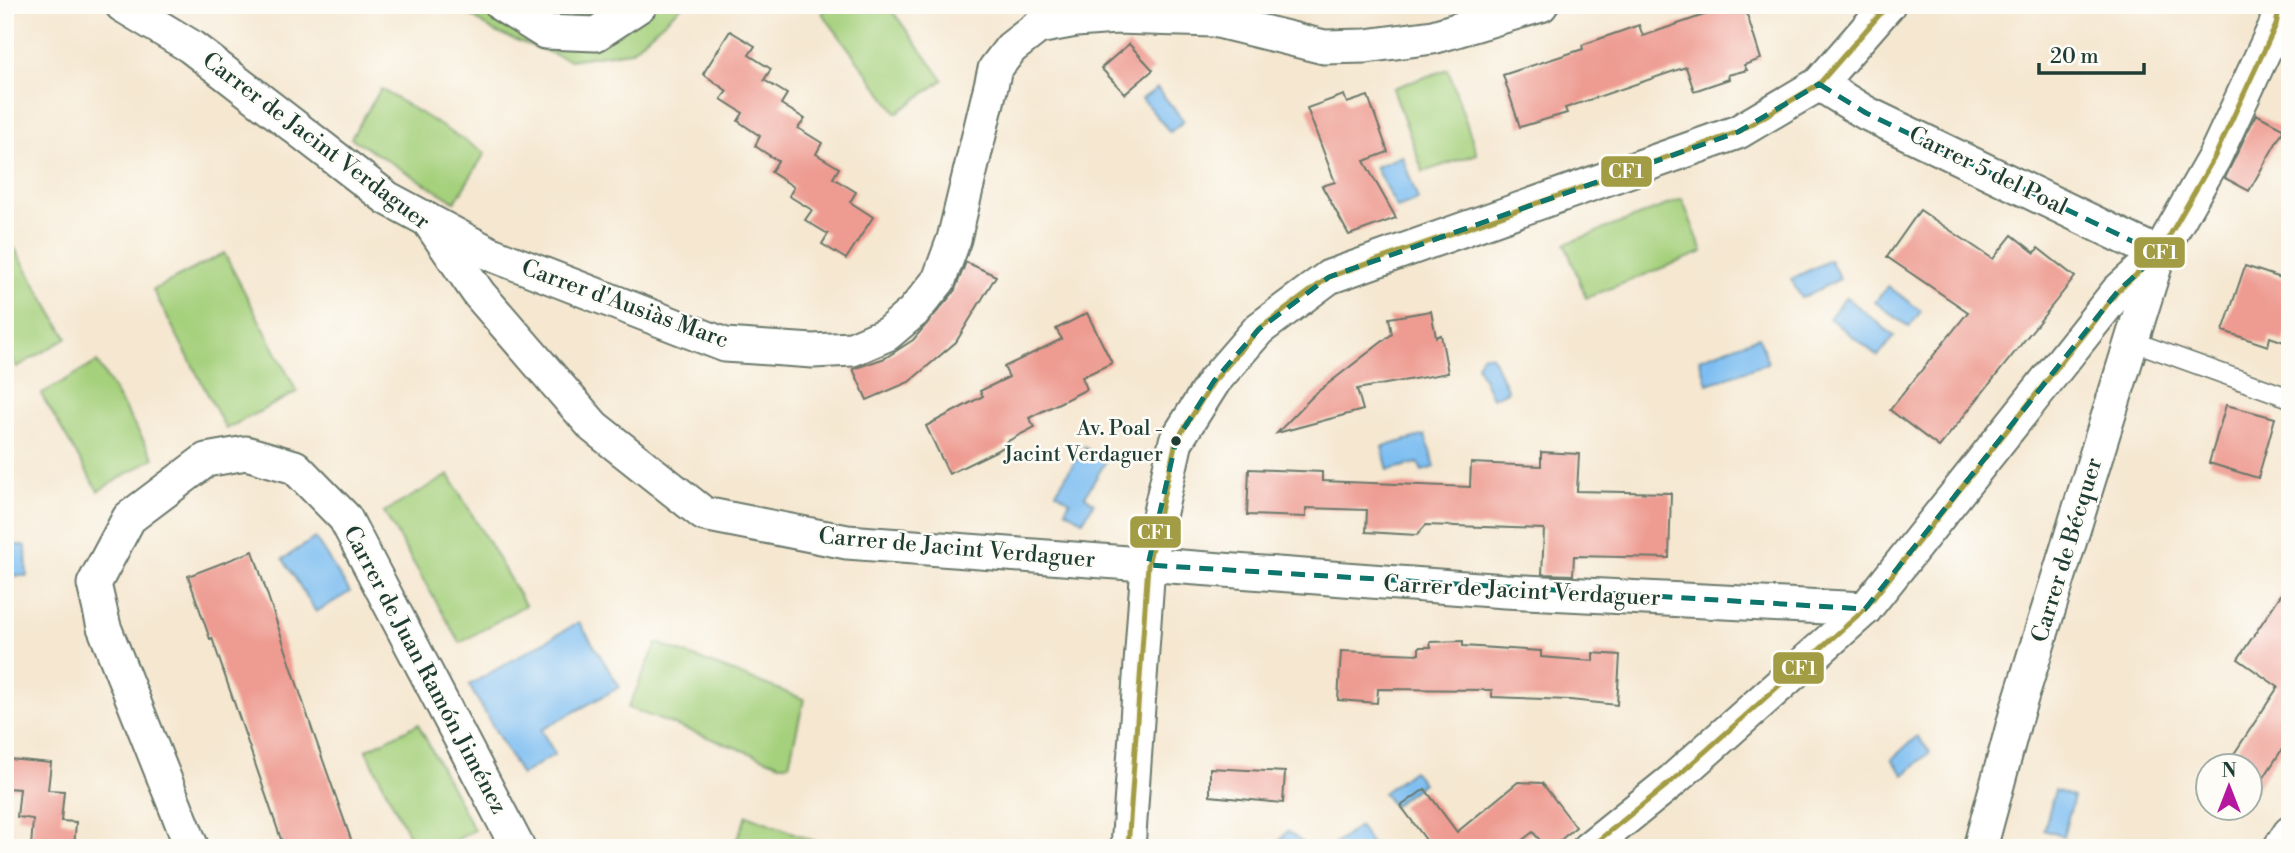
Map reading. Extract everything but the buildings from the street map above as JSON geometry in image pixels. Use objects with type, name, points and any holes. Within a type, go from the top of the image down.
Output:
[{"type":"street","name":"Carrer de Jacint Verdaguer","points":[[122,5],[190,46],[387,198],[428,220],[479,294],[594,427],[704,514],[848,542],[1505,591],[1864,609]]},
{"type":"street","points":[[502,5],[544,32],[596,34],[640,5]]},
{"type":"street","name":"Carrer d'Ausiàs Marc","points":[[428,220],[491,254],[725,345],[813,351],[852,349],[887,334],[913,312],[939,280],[954,239],[995,69],[1011,48],[1038,27],[1076,20],[1116,17],[1214,20],[1324,47],[1366,46],[1433,37],[1541,5]]},
{"type":"street","points":[[1128,848],[1148,565],[1176,441],[1208,391],[1259,329],[1329,277],[1738,132],[1819,84],[1888,5]]},
{"type":"street","points":[[1589,848],[1672,780],[1864,609],[2118,291],[2159,254],[2214,159],[2276,25],[2280,5]]},
{"type":"street","name":"Carrer 5 del Poal","points":[[1819,84],[1866,113],[2159,254]]},
{"type":"street","name":"Carrer de Bécquer","points":[[1979,848],[2017,711],[2159,254]]},
{"type":"street","name":"Carrer de Juan Ramón Jiménez","points":[[192,848],[104,627],[94,584],[129,518],[206,460],[246,453],[295,467],[345,518],[518,848]]},
{"type":"street","points":[[2280,848],[2290,833]]},
{"type":"lane","points":[[2132,341],[2290,397]]},
{"type":"highlighted area","points":[[1819,84],[1866,113],[2159,254],[2118,291],[1865,609],[1148,565],[1176,441],[1214,381],[1259,329],[1329,277],[1738,132]]},
{"type":"green space","points":[[456,5],[683,5],[631,51],[569,60],[495,32]]},
{"type":"green space","points":[[832,5],[888,5],[943,80],[897,113],[822,13]]},
{"type":"green space","points":[[1448,69],[1477,154],[1423,172],[1393,88]]},
{"type":"green space","points":[[381,89],[485,153],[455,202],[351,138]]},
{"type":"green space","points":[[1682,199],[1703,252],[1586,298],[1565,244]]},
{"type":"green space","points":[[5,232],[67,338],[17,367],[5,347]]},
{"type":"green space","points":[[224,253],[297,392],[226,429],[153,290]]},
{"type":"green space","points":[[97,362],[154,458],[98,491],[41,394]]},
{"type":"green space","points":[[449,475],[525,605],[460,643],[384,512]]},
{"type":"green space","points":[[657,643],[804,699],[789,764],[780,764],[628,708]]},
{"type":"green space","points":[[418,724],[474,830],[442,848],[415,848],[366,750]]},
{"type":"green space","points":[[747,815],[817,842],[815,848],[733,848]]},
{"type":"water","points":[[1157,88],[1184,121],[1170,132],[1142,99]]},
{"type":"water","points":[[1402,156],[1418,200],[1397,208],[1375,167]]},
{"type":"water","points":[[1830,260],[1840,279],[1801,298],[1791,279]]},
{"type":"water","points":[[1888,286],[1921,311],[1909,327],[1875,302]]},
{"type":"water","points":[[1846,297],[1894,336],[1878,356],[1829,318]]},
{"type":"water","points":[[1759,337],[1768,363],[1708,384],[1699,359]]},
{"type":"water","points":[[1482,355],[1490,355],[1493,358],[1508,391],[1492,398],[1477,365]]},
{"type":"water","points":[[1425,435],[1435,467],[1422,471],[1418,463],[1388,470],[1382,447]]},
{"type":"water","points":[[1084,447],[1106,461],[1085,496],[1094,503],[1083,521],[1065,510],[1070,501],[1056,492]]},
{"type":"water","points":[[315,538],[350,592],[316,612],[283,559]]},
{"type":"water","points":[[5,544],[26,546],[27,576],[5,575]]},
{"type":"water","points":[[579,622],[620,687],[541,730],[555,754],[521,775],[469,685]]},
{"type":"water","points":[[1917,736],[1930,752],[1904,775],[1892,759]]},
{"type":"water","points":[[1413,770],[1423,783],[1393,806],[1383,793]]},
{"type":"water","points":[[2055,790],[2074,797],[2063,836],[2044,830]]},
{"type":"water","points":[[1359,826],[1373,846],[1330,848]]},
{"type":"water","points":[[1287,831],[1303,843],[1299,848],[1275,848]]},
{"type":"transit line","name":"CF1","points":[[1128,848],[1148,565],[1176,441],[1214,381],[1259,329],[1329,277],[1738,132],[1819,84],[1888,5]]},
{"type":"transit line","name":"CF1","points":[[1589,848],[1672,781],[1865,609],[2118,291],[2159,254],[2214,158],[2276,25],[2280,5]]},
{"type":"place","name":"Av. Poal - Jacint Verdaguer","points":[[1176,441]]}]
